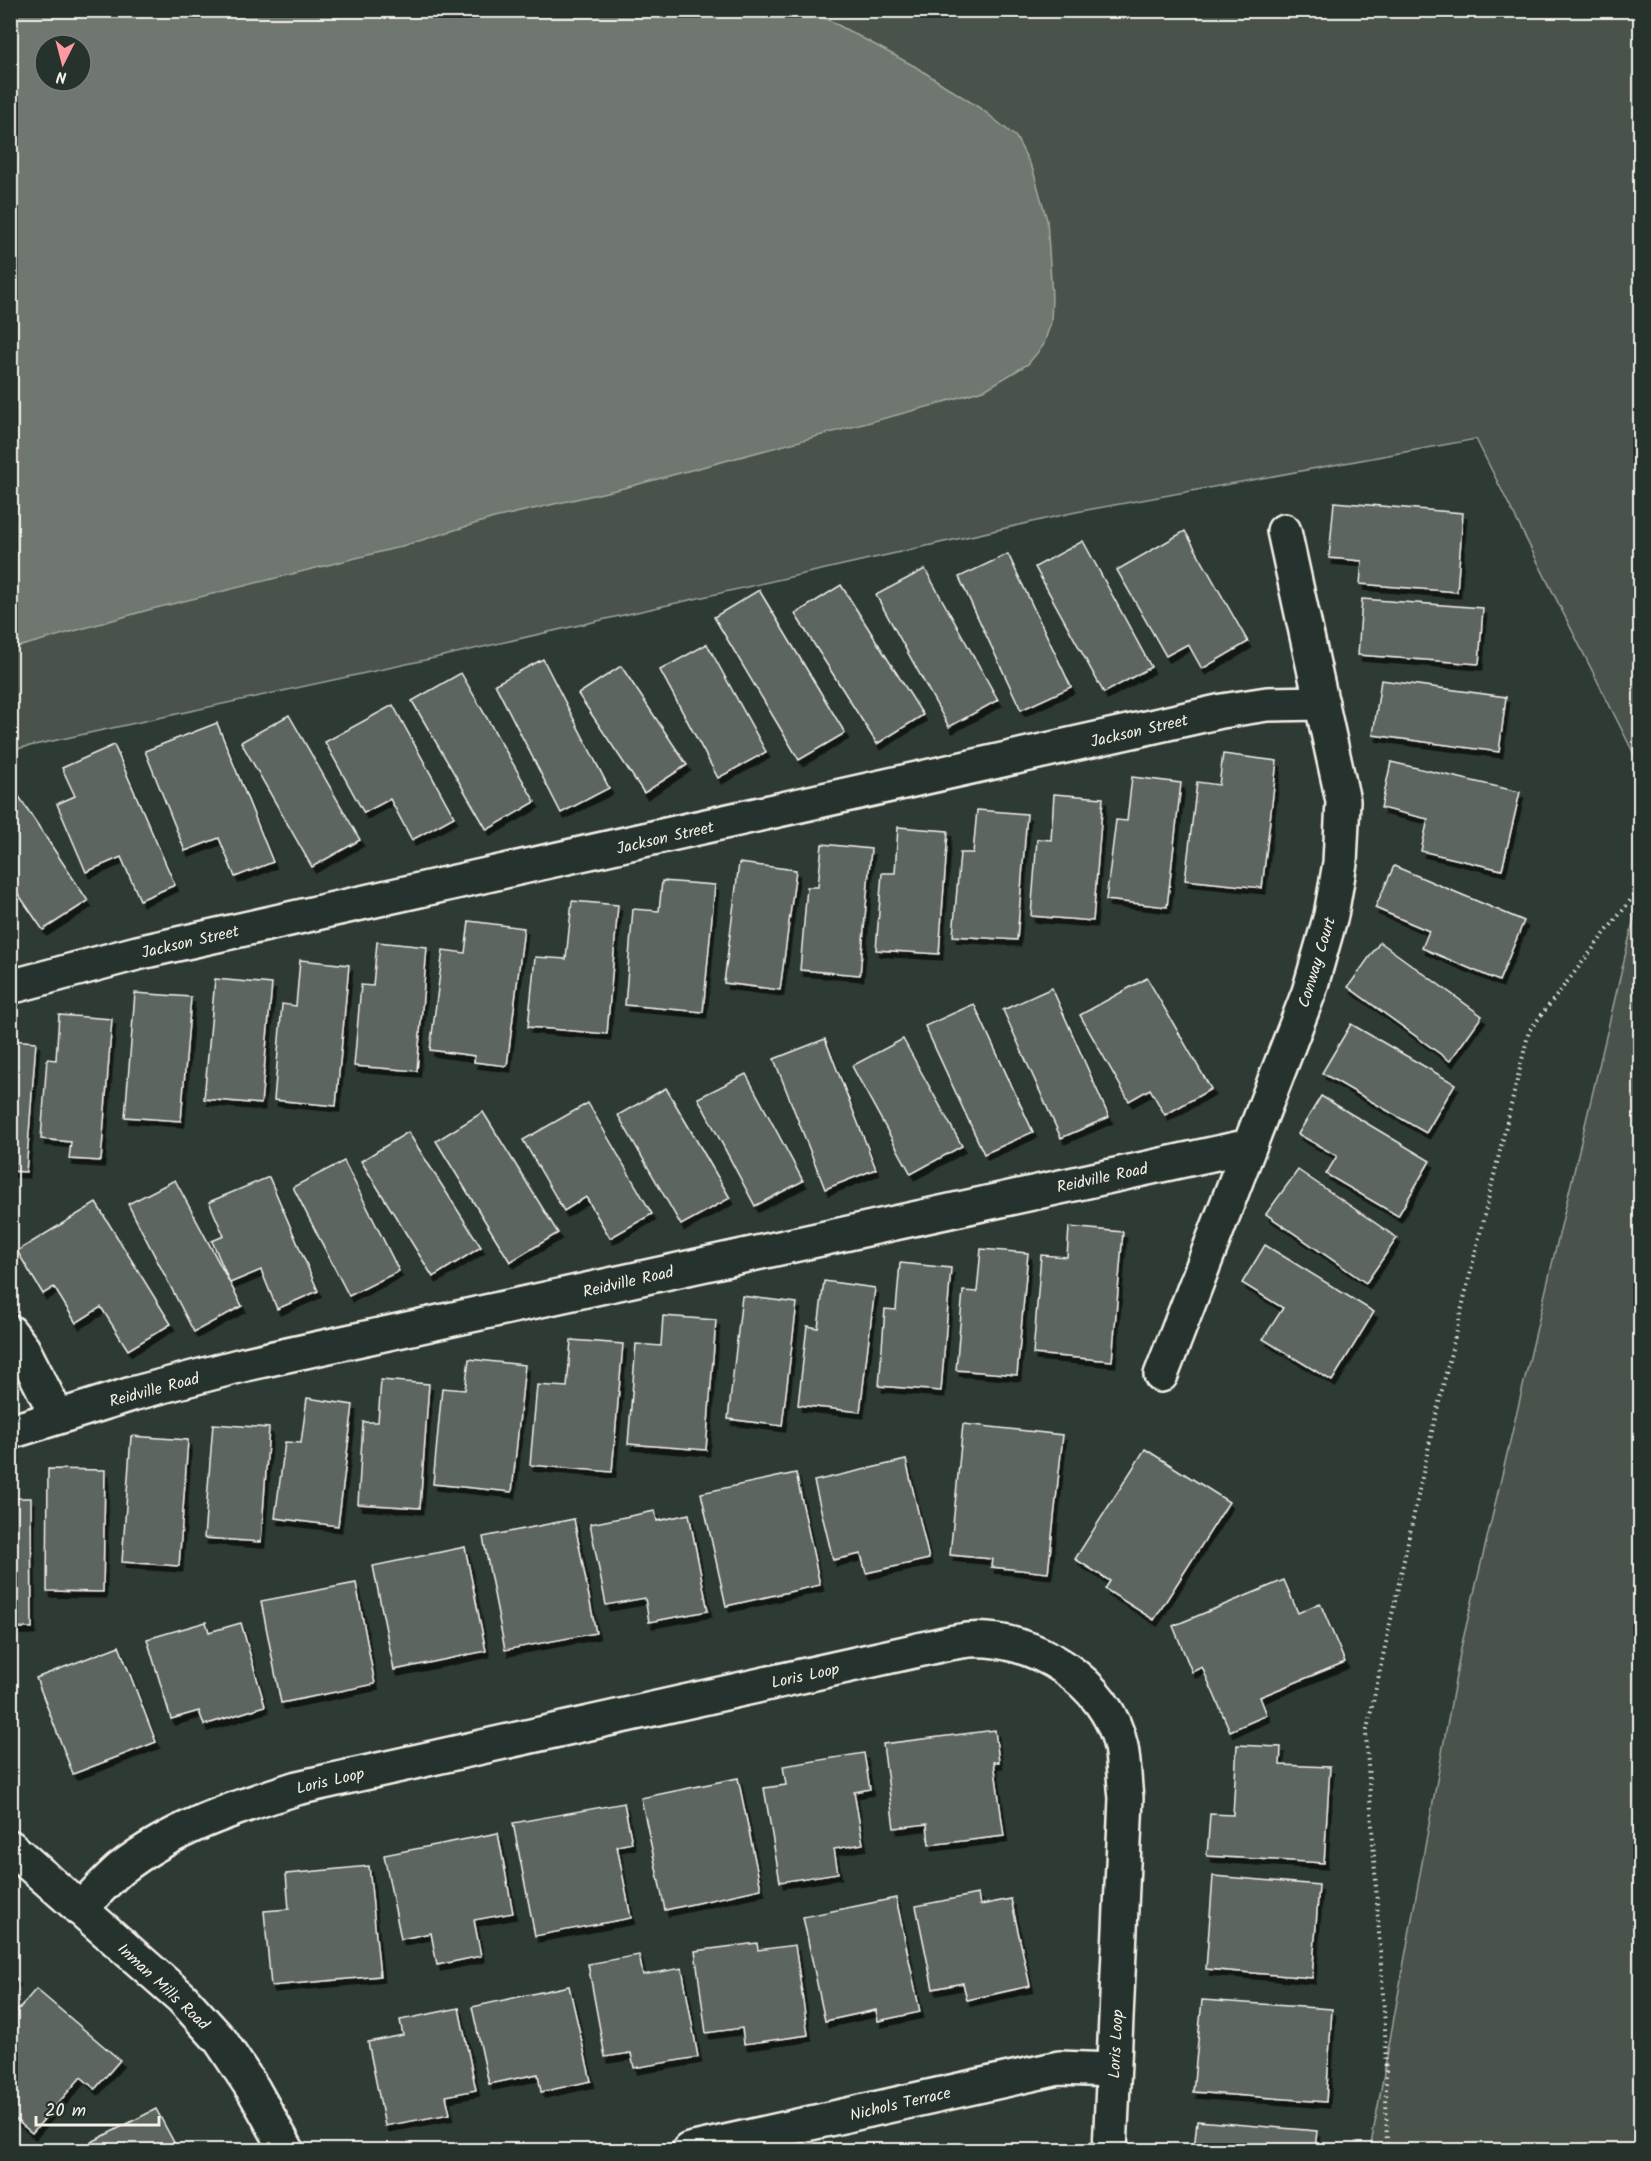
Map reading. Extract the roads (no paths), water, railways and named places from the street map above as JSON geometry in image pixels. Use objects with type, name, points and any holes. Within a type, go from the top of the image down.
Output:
[{"type":"street","name":"Conway Court","points":[[1161,1375],[1309,992],[1330,915],[1340,863],[1342,801],[1284,531]]},
{"type":"street","name":"Jackson Street","points":[[10,987],[159,948],[1222,711],[1267,704],[1322,703]]},
{"type":"street","name":"Reidville Road","points":[[10,1432],[57,1416],[246,1364],[1249,1146]]},
{"type":"street","points":[[10,1332],[23,1349],[57,1416]]},
{"type":"street","name":"Loris Loop","points":[[80,1909],[119,1870],[154,1845],[213,1815],[297,1788],[969,1640],[1015,1645],[1065,1667],[1101,1701],[1120,1745],[1126,1798],[1110,2151]]},
{"type":"street","name":"Inman Mills Road","points":[[10,1847],[182,1998],[221,2041],[253,2089],[286,2151]]},
{"type":"street","name":"Nichols Terrace","points":[[689,2151],[1059,2068],[1113,2070]]}]
